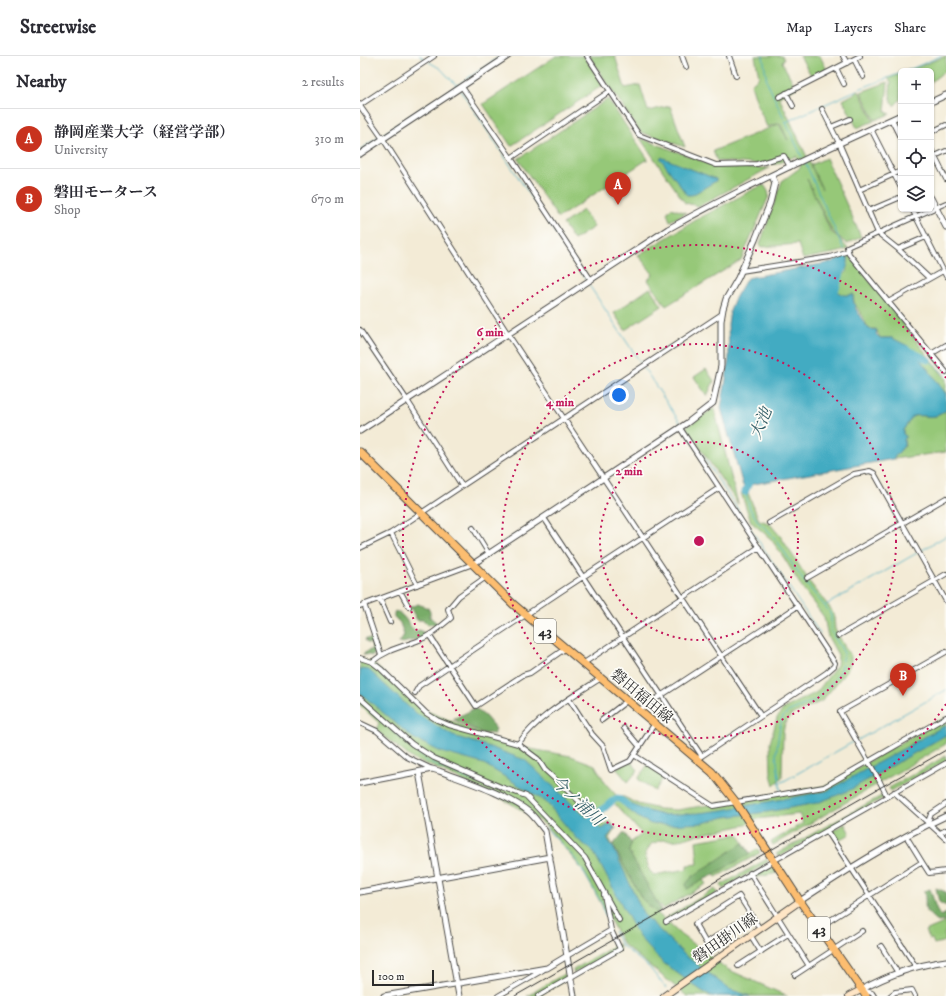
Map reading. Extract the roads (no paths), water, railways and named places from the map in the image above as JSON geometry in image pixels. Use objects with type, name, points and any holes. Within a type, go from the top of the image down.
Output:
[{"type":"main road","name":"磐田福田線","points":[[360,452],[526,615],[639,710],[699,757],[749,822],[818,928],[862,993],[866,996]]},
{"type":"main road","name":"磐田掛川線","points":[[664,996],[800,901]]},
{"type":"main road","points":[[849,996],[862,993]]},
{"type":"street","points":[[434,56],[360,106],[383,139],[508,334],[761,716]]},
{"type":"street","points":[[360,154],[508,56]]},
{"type":"street","points":[[587,56],[640,135],[716,165],[758,164],[784,156],[790,167]]},
{"type":"street","points":[[682,56],[686,67]]},
{"type":"street","points":[[729,56],[736,76]]},
{"type":"street","points":[[843,56],[847,63]]},
{"type":"street","points":[[778,97],[860,56]]},
{"type":"street","points":[[854,59],[862,77]]},
{"type":"street","points":[[836,68],[844,84]]},
{"type":"street","points":[[459,88],[511,158],[591,280]]},
{"type":"street","points":[[511,158],[610,91]]},
{"type":"street","points":[[786,93],[793,106]]},
{"type":"street","points":[[934,101],[946,95]]},
{"type":"street","points":[[822,109],[839,143],[878,233],[898,249],[929,278]]},
{"type":"street","points":[[360,431],[668,229],[697,213],[839,143],[898,117]]},
{"type":"street","points":[[831,127],[850,119]]},
{"type":"street","points":[[892,120],[898,132]]},
{"type":"street","points":[[934,131],[946,125]]},
{"type":"street","points":[[871,129],[898,182]]},
{"type":"street","points":[[946,151],[935,156],[946,177]]},
{"type":"street","points":[[859,190],[898,172]]},
{"type":"street","points":[[381,655],[362,605],[473,564],[680,428],[713,403],[721,366],[722,314],[726,299],[741,271],[770,203],[775,183],[772,176]]},
{"type":"street","points":[[868,211],[898,198]]},
{"type":"street","points":[[934,203],[946,227]]},
{"type":"street","points":[[946,203],[847,247],[849,254],[946,372]]},
{"type":"street","points":[[914,212],[946,276]]},
{"type":"street","points":[[898,249],[926,237]]},
{"type":"street","points":[[741,271],[830,257],[848,251]]},
{"type":"street","points":[[888,302],[943,270]]},
{"type":"street","points":[[360,548],[391,532],[421,513],[722,314]]},
{"type":"street","points":[[360,330],[462,486]]},
{"type":"street","points":[[931,354],[946,345]]},
{"type":"street","points":[[544,518],[662,696],[699,757],[826,673],[834,666],[833,659],[680,428]]},
{"type":"street","points":[[769,523],[854,474],[870,471],[874,473],[946,600]]},
{"type":"street","points":[[415,694],[419,686],[583,576],[719,488]]},
{"type":"street","points":[[807,578],[946,498]]},
{"type":"street","points":[[473,528],[489,554]]},
{"type":"street","points":[[391,532],[417,585]]},
{"type":"street","points":[[584,663],[759,547]]},
{"type":"street","points":[[838,636],[946,574]]},
{"type":"street","points":[[372,662],[394,648],[418,641],[437,631],[451,618],[448,610],[459,596],[486,577]]},
{"type":"street","points":[[400,591],[408,608]]},
{"type":"street","points":[[380,599],[390,622]]},
{"type":"street","points":[[639,710],[798,606]]},
{"type":"street","points":[[429,635],[476,706],[523,675],[530,673],[566,648]]},
{"type":"street","points":[[887,796],[840,712],[946,652]]},
{"type":"street","points":[[360,658],[372,662],[381,669],[426,713],[436,720],[518,744],[538,759],[545,770],[593,814]]},
{"type":"street","points":[[518,744],[527,731],[539,720],[601,678]]},
{"type":"street","points":[[360,698],[412,744],[434,758],[501,787],[526,796],[585,858],[604,890],[619,920]]},
{"type":"street","points":[[569,699],[592,734],[603,746],[611,770],[630,761],[655,723]]},
{"type":"street","points":[[602,720],[628,700]]},
{"type":"street","points":[[634,755],[713,806],[824,787],[946,717]]},
{"type":"street","points":[[360,723],[377,731],[407,757],[432,769],[507,798],[529,812],[545,831],[574,996]]},
{"type":"street","points":[[624,728],[640,747]]},
{"type":"street","points":[[666,922],[946,763]]},
{"type":"street","points":[[360,783],[432,769]]},
{"type":"street","points":[[419,772],[459,996]]},
{"type":"street","points":[[894,792],[946,839]]},
{"type":"street","points":[[929,823],[931,814],[946,804]]},
{"type":"street","points":[[800,901],[851,867],[929,823],[946,816]]},
{"type":"street","points":[[940,833],[946,830]]},
{"type":"street","points":[[827,831],[916,967]]},
{"type":"street","points":[[906,836],[929,873],[946,871]]},
{"type":"street","points":[[360,892],[550,857]]},
{"type":"street","points":[[818,928],[922,862]]},
{"type":"street","points":[[750,874],[809,966]]},
{"type":"street","points":[[538,996],[620,949],[611,930],[604,890]]},
{"type":"street","points":[[751,914],[706,943],[695,924],[740,896],[751,914],[760,929]]},
{"type":"street","points":[[498,996],[611,930]]},
{"type":"street","points":[[795,975],[862,931]]},
{"type":"street","points":[[738,966],[788,934]]},
{"type":"street","points":[[751,936],[761,952]]},
{"type":"street","points":[[881,946],[898,972]]},
{"type":"street","points":[[862,993],[883,978],[898,972],[946,961]]},
{"type":"street","points":[[384,996],[456,982],[547,968]]},
{"type":"street","points":[[890,996],[895,992],[912,990],[915,996]]},
{"type":"street","points":[[862,993],[872,993],[874,996]]},
{"type":"water","points":[[661,157],[716,179],[716,181],[692,195],[687,195],[660,158]]},
{"type":"water","points":[[847,254],[848,263],[846,268],[835,278],[836,290],[844,295],[853,294],[854,304],[861,317],[869,329],[877,330],[876,334],[880,338],[892,338],[908,346],[927,368],[946,394],[946,410],[934,416],[913,416],[903,430],[903,434],[906,436],[904,446],[893,459],[743,486],[721,408],[729,357],[728,325],[730,311],[734,300],[747,278],[832,262]]},
{"type":"water","points":[[360,669],[369,670],[414,712],[453,736],[487,746],[525,760],[586,817],[602,829],[610,824],[615,828],[607,838],[614,849],[644,915],[686,956],[729,989],[750,996],[712,996],[702,991],[662,962],[639,937],[593,851],[577,839],[546,802],[484,764],[441,752],[413,738],[360,693]]},
{"type":"water","points":[[946,725],[946,735],[848,791],[817,803],[767,812],[725,817],[703,823],[667,825],[651,824],[639,818],[626,808],[620,799],[642,809],[662,815],[723,810],[827,791]]},
{"type":"waterway","points":[[420,56],[426,60]]},
{"type":"waterway","points":[[382,135],[501,56]]},
{"type":"waterway","points":[[763,56],[767,82],[802,157]]},
{"type":"waterway","points":[[913,68],[941,56]]},
{"type":"waterway","points":[[429,62],[441,69],[458,87]]},
{"type":"waterway","points":[[786,122],[859,89],[898,74]]},
{"type":"waterway","points":[[460,89],[586,280]]},
{"type":"waterway","points":[[360,150],[379,137]]},
{"type":"waterway","points":[[805,162],[844,250]]},
{"type":"waterway","name":"大池","points":[[833,298],[844,264]]},
{"type":"waterway","points":[[589,285],[642,365]]},
{"type":"waterway","name":"大池","points":[[906,349],[928,360]]},
{"type":"waterway","points":[[928,360],[946,376]]},
{"type":"waterway","points":[[644,368],[681,424]]},
{"type":"waterway","points":[[684,428],[820,634]]},
{"type":"waterway","name":"大池","points":[[745,492],[751,478]]},
{"type":"waterway","points":[[745,492],[750,509],[759,523],[767,529],[777,541],[803,580],[829,611],[831,616],[831,631],[844,653],[841,671],[818,699],[788,712],[783,717],[780,726],[776,754],[781,794]]},
{"type":"waterway","points":[[919,552],[946,536]]},
{"type":"waterway","points":[[826,605],[917,553]]},
{"type":"waterway","points":[[858,740],[946,690]]},
{"type":"waterway","points":[[369,709],[428,762],[476,782]]},
{"type":"waterway","points":[[779,783],[855,741]]},
{"type":"waterway","name":"今ノ浦川","points":[[584,825],[615,799],[618,798],[628,805]]},
{"type":"waterway","points":[[545,827],[577,861],[603,906],[606,916]]},
{"type":"waterway","points":[[614,932],[621,945],[649,967],[666,988]]},
{"type":"railway","points":[[515,996],[946,750]]},
{"type":"place","name":"静岡産業大学（経営学部）","points":[[618,205]]},
{"type":"place","name":"磐田モータース","points":[[903,696]]}]
